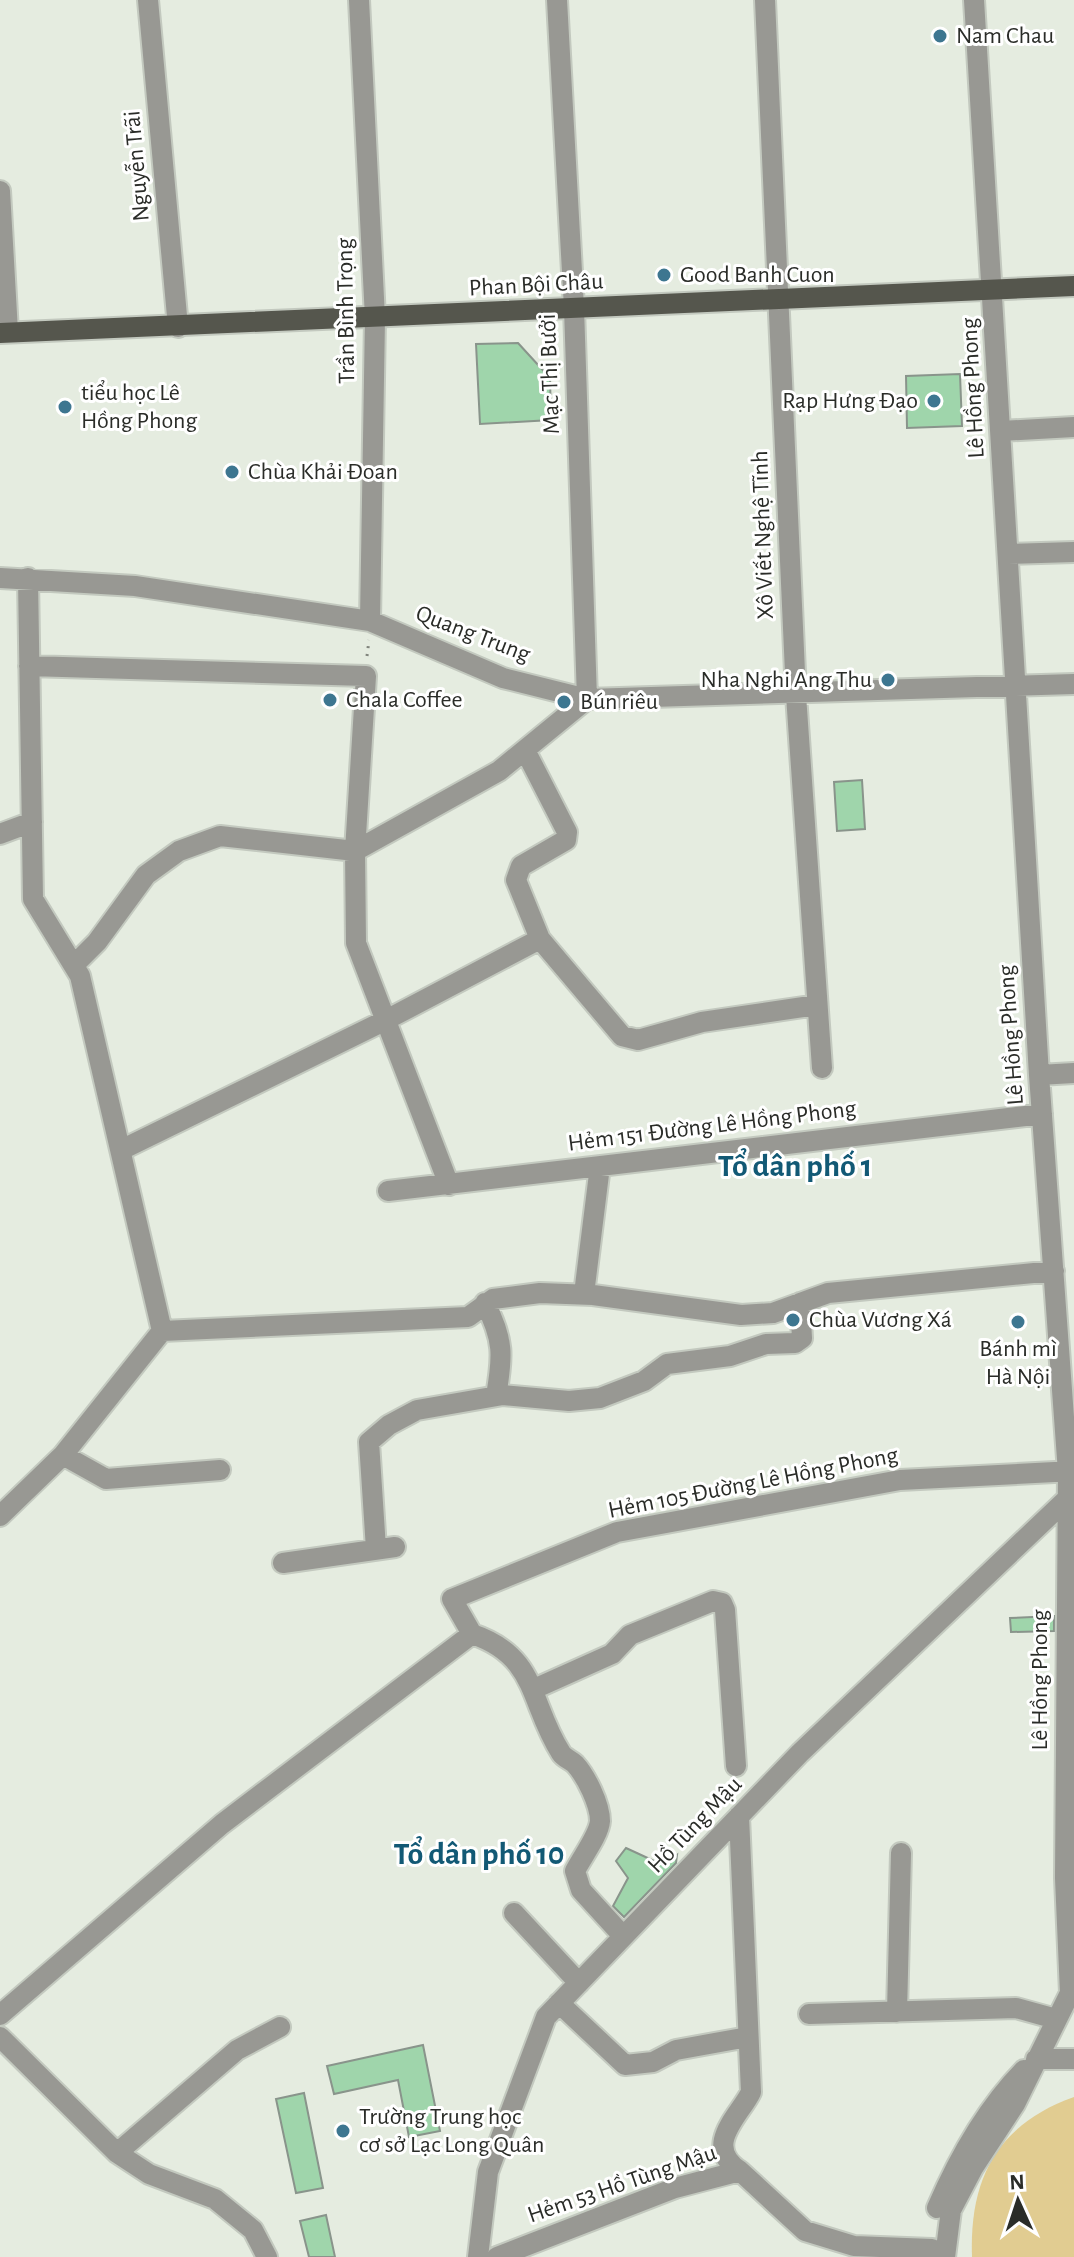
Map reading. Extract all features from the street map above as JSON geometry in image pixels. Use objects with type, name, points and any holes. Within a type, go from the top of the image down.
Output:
[{"type":"main road","name":"Phan Bội Châu","points":[[4,333],[1074,286]]},
{"type":"street","name":"Nguyễn Trãi","points":[[148,0],[178,327]]},
{"type":"street","name":"Trần Bình Trọng","points":[[359,0],[375,318],[370,621]]},
{"type":"street","name":"Mạc Thị Bưởi","points":[[557,0],[574,308],[587,699]]},
{"type":"street","name":"Xô Viết Nghệ Tĩnh","points":[[765,0],[796,695],[822,1068]]},
{"type":"street","name":"Lê Hồng Phong","points":[[936,2254],[937,2207],[958,2164],[1003,2092],[1036,2059],[1070,1993],[1065,1878],[1067,1499],[1071,1472],[1039,1075],[974,0]]},
{"type":"street","points":[[0,191],[4,333]]},
{"type":"street","points":[[1001,431],[1074,427]]},
{"type":"street","points":[[1008,554],[1074,552]]},
{"type":"street","name":"Quang Trung","points":[[0,578],[135,586],[370,621],[503,678],[587,699],[796,695],[1074,684]]},
{"type":"street","points":[[28,578],[33,899],[80,976],[162,1331]]},
{"type":"street","points":[[29,666],[366,676],[355,851],[356,943],[449,1185]]},
{"type":"street","points":[[74,965],[97,942],[146,875],[179,851],[220,836],[355,851],[499,771],[587,699]]},
{"type":"street","points":[[525,750],[567,832],[566,840],[516,870],[516,880],[540,939],[622,1036],[629,1040],[752,1013],[817,1005]]},
{"type":"street","points":[[0,834],[32,822]]},
{"type":"street","points":[[121,1150],[384,1021],[540,939]]},
{"type":"street","points":[[1039,1075],[1074,1073]]},
{"type":"street","name":"Hẻm 151 Đường Lê Hồng Phong","points":[[388,1191],[1042,1114]]},
{"type":"street","points":[[584,1294],[600,1166]]},
{"type":"street","points":[[0,1516],[63,1455],[162,1331],[468,1317],[485,1303],[540,1293],[584,1294],[741,1315],[773,1313],[828,1293],[1054,1271]]},
{"type":"street","points":[[485,1303],[500,1332],[502,1360],[496,1396]]},
{"type":"street","points":[[283,1563],[385,1548],[369,1442],[389,1425],[417,1410],[496,1396],[569,1401],[600,1398],[644,1381],[667,1364],[730,1356],[766,1344],[795,1343],[802,1338],[800,1303]]},
{"type":"street","points":[[63,1455],[106,1479],[220,1470]]},
{"type":"street","name":"Hẻm 105 Đường Lê Hồng Phong","points":[[472,1634],[452,1599],[617,1532],[900,1480],[1071,1472]]},
{"type":"street","name":"Hồ Tùng Mậu","points":[[478,2257],[488,2172],[546,2017],[800,1753],[1067,1499]]},
{"type":"street","points":[[534,1689],[612,1654],[630,1635],[713,1601],[722,1603],[736,1766]]},
{"type":"street","points":[[0,2015],[222,1824],[472,1634],[499,1643],[518,1663],[534,1689],[562,1755],[575,1764],[595,1799],[600,1822],[575,1871],[581,1890],[623,1936]]},
{"type":"street","points":[[737,2169],[726,2153],[725,2133],[736,2110],[751,2092],[739,1816]]},
{"type":"street","points":[[897,2012],[901,1853]]},
{"type":"street","points":[[514,1913],[579,1983]]},
{"type":"street","points":[[559,2003],[625,2065],[653,2062],[676,2050],[748,2037]]},
{"type":"street","points":[[809,2014],[1016,2008],[1056,2019]]},
{"type":"street","points":[[117,2153],[237,2050],[280,2027]]},
{"type":"street","points":[[0,2037],[117,2153],[149,2174],[215,2199],[253,2230],[267,2257]]},
{"type":"street","points":[[1036,2059],[1074,2059]]},
{"type":"street","name":"Hẻm 53 Hồ Tùng Mậu","points":[[497,2257],[675,2188],[737,2169],[805,2231],[854,2246],[936,2254]]},
{"type":"path","points":[[366,676],[370,621]]},
{"type":"shaded area","points":[[1074,2097],[1074,2257],[972,2257],[976,2202],[993,2158],[1026,2122]]},
{"type":"building","points":[[518,343],[550,378],[551,420],[480,424],[476,344]]},
{"type":"building","name":"Rạp Hưng Đạo","points":[[960,374],[962,426],[907,428],[906,376]]},
{"type":"building","points":[[862,780],[865,829],[837,831],[834,782]]},
{"type":"building","points":[[1054,1616],[1054,1631],[1011,1632],[1010,1618]]},
{"type":"building","points":[[626,1848],[665,1866],[677,1855],[676,1863],[624,1917],[613,1906],[628,1878],[616,1861]]},
{"type":"building","points":[[423,2045],[440,2131],[409,2137],[398,2080],[334,2094],[327,2066]]},
{"type":"building","points":[[304,2093],[323,2188],[296,2193],[276,2099]]},
{"type":"building","points":[[326,2215],[335,2257],[309,2257],[300,2221]]},
{"type":"place","name":"Nam Chau","points":[[940,36]]},
{"type":"place","name":"Good Banh Cuon","points":[[664,275]]},
{"type":"place","name":"Rạp Hưng Đạo","points":[[934,401]]},
{"type":"place","name":"tiểu học Lê Hồng Phong","points":[[65,407]]},
{"type":"place","name":"Chùa Khải Đoan","points":[[232,472]]},
{"type":"place","name":"Nha Nghi Ang Thu","points":[[888,680]]},
{"type":"place","name":"Chala Coffee","points":[[330,700]]},
{"type":"place","name":"Bún riêu","points":[[564,702]]},
{"type":"place","name":"Chùa Vương Xá","points":[[793,1320]]},
{"type":"place","name":"Bánh mì Hà Nội","points":[[1018,1322]]},
{"type":"place","name":"Trường Trung học cơ sở Lạc Long Quân","points":[[343,2131]]},
{"type":"district","name":"Tổ dân phố 1","points":[[795,1166]]},
{"type":"district","name":"Tổ dân phố 10","points":[[479,1854]]}]
